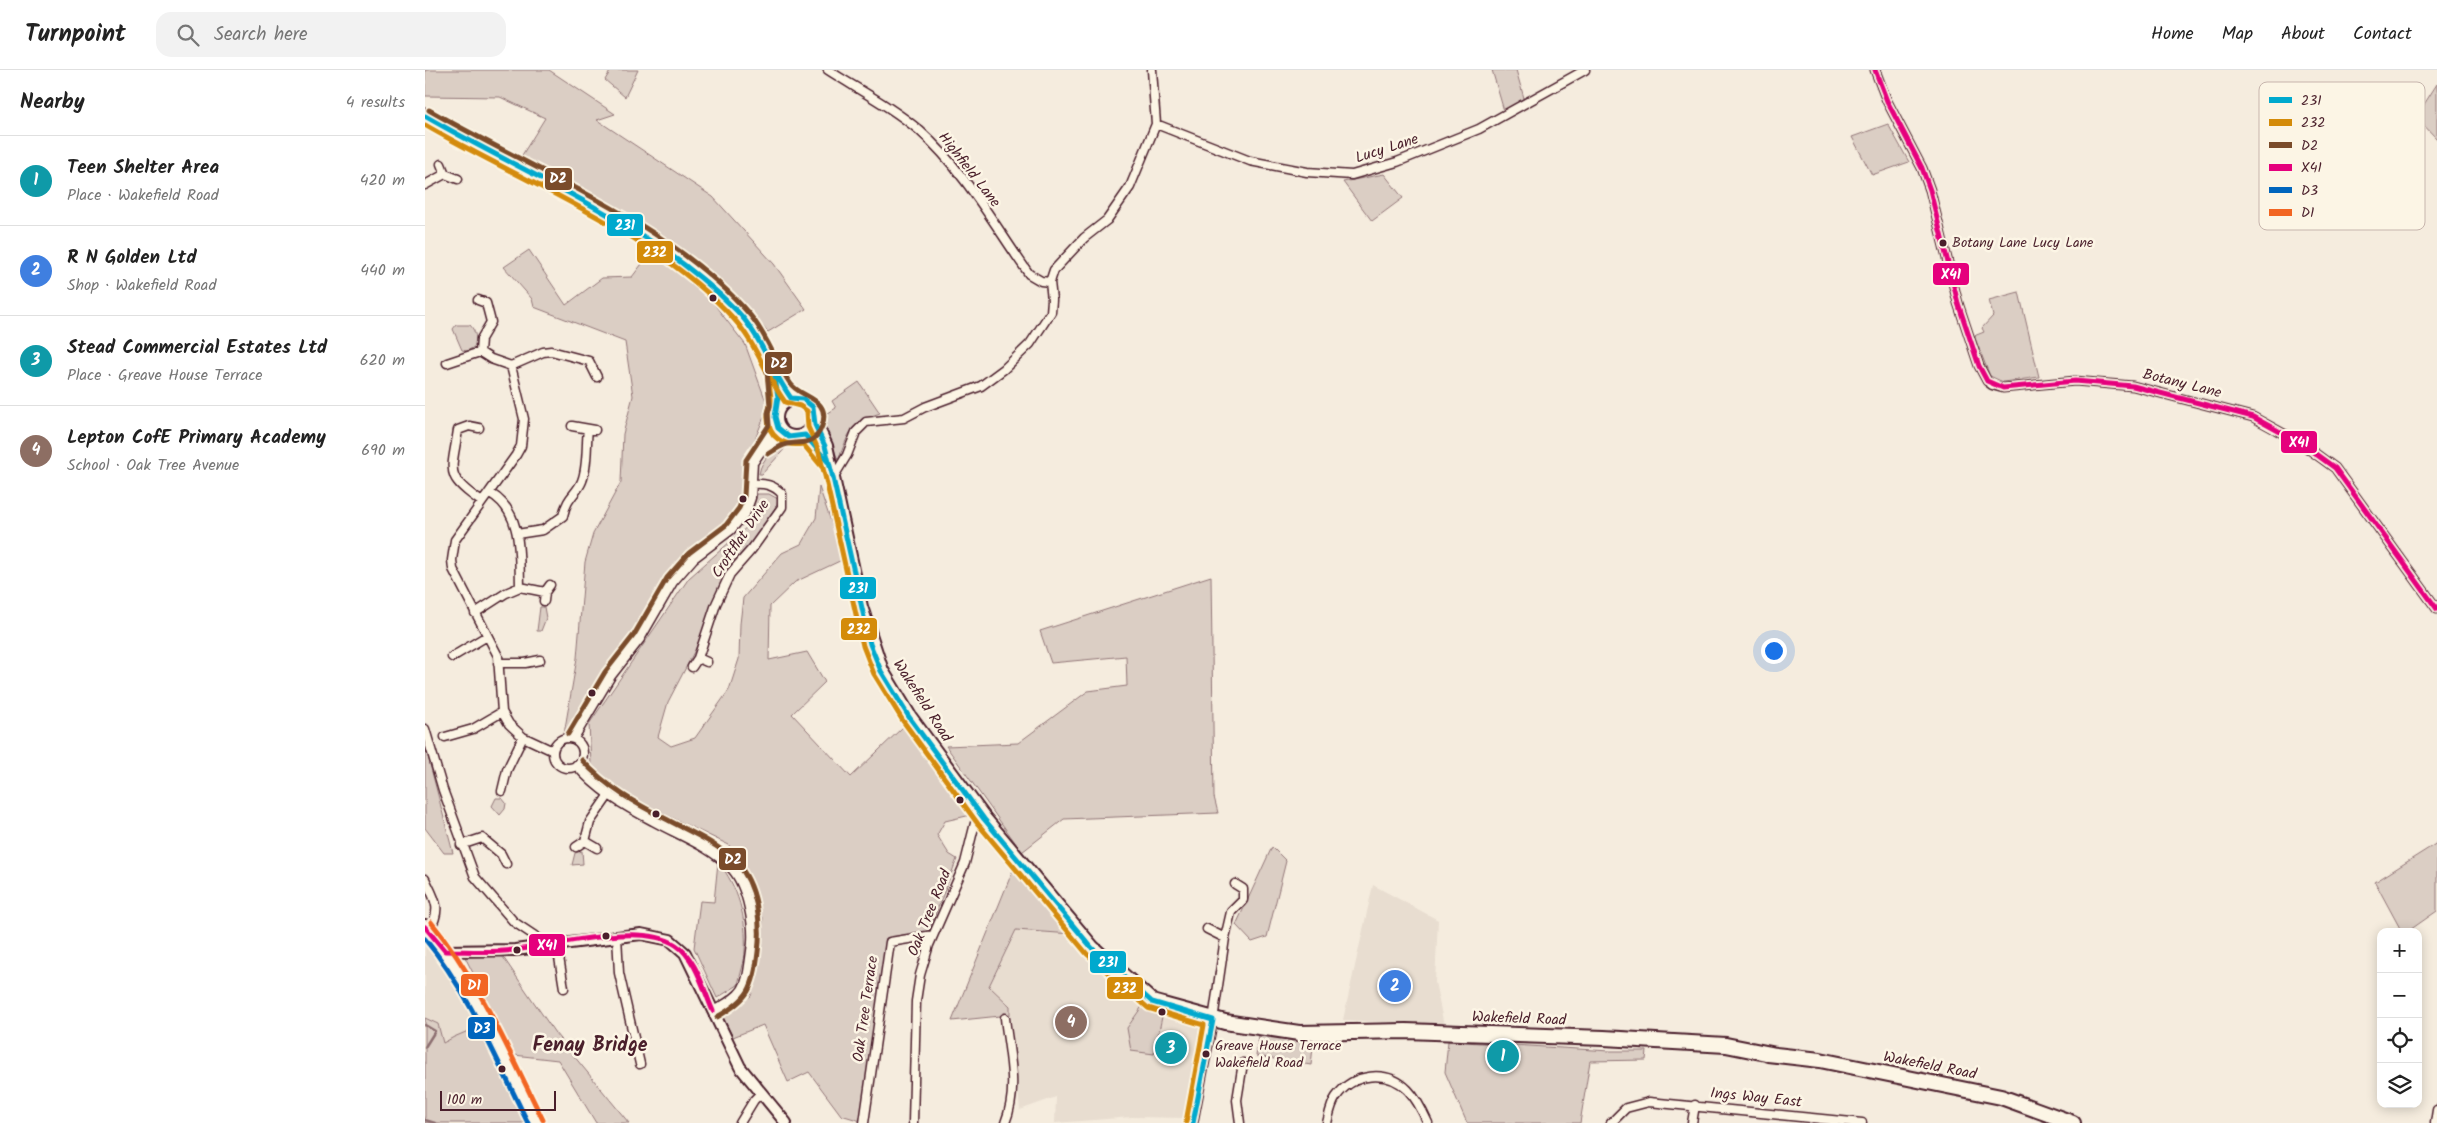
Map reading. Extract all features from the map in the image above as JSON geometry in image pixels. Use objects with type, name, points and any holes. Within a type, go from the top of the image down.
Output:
[{"type":"highway","points":[[425,116],[572,197],[671,256],[723,297],[739,313],[764,347],[774,370],[791,398],[778,407],[775,413],[781,432],[795,438],[810,430]]},
{"type":"highway","points":[[774,370],[778,407]]},
{"type":"highway","name":"Wakefield Road","points":[[791,398],[803,399],[813,407],[816,419],[810,430],[825,446],[860,607],[881,671],[909,718],[979,807],[984,820],[1092,948],[1152,1002],[1219,1021],[1299,1033],[1405,1031],[1660,1043],[1707,1050],[1820,1060],[2001,1097],[2073,1123]]},
{"type":"highway","points":[[427,929],[445,951],[474,1000],[536,1123]]},
{"type":"street","name":"Highfield Lane","points":[[828,70],[897,114],[930,141],[957,172],[1029,274],[1041,281],[1050,282]]},
{"type":"street","points":[[833,478],[847,455],[856,432],[866,422],[904,418],[925,407],[981,386],[1004,369],[1030,344],[1051,312],[1050,282],[1060,262],[1084,238],[1107,220],[1130,188],[1156,124],[1152,70]]},
{"type":"street","name":"Lucy Lane","points":[[1156,124],[1250,161],[1307,172],[1351,175],[1397,162],[1479,129],[1585,70]]},
{"type":"street","name":"Botany Lane","points":[[1875,70],[1887,101],[1922,168],[1931,190],[1959,303],[1979,366],[1987,381],[1992,385],[2003,388],[2075,381],[2133,386],[2253,417],[2302,444],[2335,468],[2437,608]]},
{"type":"street","points":[[441,164],[445,174],[458,179]]},
{"type":"street","points":[[425,185],[445,174]]},
{"type":"street","points":[[478,300],[486,303],[491,322],[481,339],[480,352]]},
{"type":"street","points":[[480,352],[491,359],[511,366],[543,352],[551,351],[592,358],[597,376]]},
{"type":"street","points":[[447,363],[480,352]]},
{"type":"street","points":[[511,366],[524,419],[523,436],[516,455],[455,540],[451,560],[453,569],[498,656],[502,712],[509,724],[523,737],[553,750]]},
{"type":"street","points":[[479,428],[469,426],[458,430],[451,470],[456,482],[482,502]]},
{"type":"street","points":[[517,534],[543,530],[563,516],[570,496],[581,483],[592,429],[571,426]]},
{"type":"street","points":[[764,446],[781,432]]},
{"type":"street","name":"Croftflat Drive","points":[[574,738],[611,676],[640,639],[677,576],[694,558],[740,521],[746,512],[752,484],[753,463],[764,446],[781,432]]},
{"type":"street","name":"Croftflat Drive","points":[[692,667],[698,658],[716,604],[730,574],[752,549],[782,507],[782,494],[776,488],[765,484],[752,484]]},
{"type":"street","points":[[490,493],[499,498],[507,508],[517,534],[520,587]]},
{"type":"street","points":[[475,613],[506,592],[520,587],[547,588],[544,601]]},
{"type":"street","points":[[452,657],[487,636]]},
{"type":"street","points":[[698,658],[707,662]]},
{"type":"street","points":[[498,663],[525,663],[541,660]]},
{"type":"street","points":[[445,737],[473,729],[502,712]]},
{"type":"street","points":[[425,729],[461,845],[475,877],[514,922],[553,946],[564,988]]},
{"type":"street","points":[[501,791],[507,770],[523,737]]},
{"type":"street","points":[[574,738],[583,749],[583,758],[576,766],[562,767],[555,760],[553,750],[560,739],[574,738]]},
{"type":"street","points":[[576,766],[608,796],[705,847],[732,869],[744,893],[750,914],[753,941],[746,983],[738,996],[713,1011]]},
{"type":"street","points":[[576,847],[585,841],[590,822],[608,796]]},
{"type":"street","name":"Oak Tree Road","points":[[913,1123],[916,1001],[920,975],[933,935],[965,863],[979,807]]},
{"type":"street","points":[[461,845],[482,838],[501,854],[506,864]]},
{"type":"street","points":[[585,841],[597,848]]},
{"type":"street","points":[[501,854],[507,848]]},
{"type":"street","points":[[425,879],[433,895],[437,914],[427,929]]},
{"type":"street","points":[[1193,1123],[1219,1021],[1225,938],[1231,912],[1243,900],[1245,894],[1243,889],[1235,884]]},
{"type":"street","points":[[1207,929],[1225,938]]},
{"type":"street","points":[[445,951],[515,950],[617,936],[652,935],[677,945],[685,953],[740,1067],[786,1123]]},
{"type":"street","name":"Oak Tree Terrace","points":[[864,1123],[890,942],[933,935]]},
{"type":"street","points":[[617,936],[619,974],[640,1064]]},
{"type":"street","points":[[1005,1018],[1013,1101],[1005,1123]]},
{"type":"street","points":[[1240,1123],[1237,1100],[1243,1063]]},
{"type":"street","points":[[1327,1123],[1336,1096],[1359,1078],[1372,1076],[1389,1078],[1400,1083],[1418,1102],[1429,1123]]},
{"type":"street","points":[[740,1123],[754,1100],[761,1093]]},
{"type":"street","points":[[1611,1122],[1626,1108],[1636,1104],[1649,1102],[1695,1105]]},
{"type":"street","name":"Ings Way East","points":[[1692,1123],[1695,1105],[1825,1121],[1862,1123]]},
{"type":"street","points":[[2435,1123],[2437,1110]]},
{"type":"shaded area","points":[[425,70],[549,70],[615,114],[597,120],[713,197],[774,264],[806,309],[768,332],[728,289],[673,246],[519,160],[545,118],[500,97],[425,96]]},
{"type":"shaded area","points":[[611,70],[638,70],[625,97],[605,80]]},
{"type":"shaded area","points":[[1492,70],[1516,70],[1524,98],[1504,111]]},
{"type":"shaded area","points":[[2437,84],[2437,139],[2425,126],[2425,103]]},
{"type":"shaded area","points":[[1888,124],[1909,162],[1872,175],[1852,137]]},
{"type":"shaded area","points":[[1384,174],[1403,198],[1372,221],[1343,182]]},
{"type":"shaded area","points":[[529,250],[566,305],[602,278],[632,277],[651,252],[706,294],[745,344],[768,407],[743,469],[744,487],[740,507],[681,560],[573,728],[564,734],[577,658],[585,562],[593,534],[621,482],[623,434],[633,396],[625,342],[534,307],[532,299],[504,267]]},
{"type":"shaded area","points":[[2019,292],[2039,377],[2003,382],[1990,376],[1974,336],[1984,332],[1982,328],[1993,316],[1989,300]]},
{"type":"shaded area","points":[[456,325],[470,325],[475,335],[474,347],[467,351],[462,350],[453,329]]},
{"type":"shaded area","points":[[859,382],[880,413],[856,425],[848,435],[838,460],[822,417],[836,408],[832,401]]},
{"type":"shaded area","points":[[789,444],[762,474],[759,474],[769,454]]},
{"type":"shaded area","points":[[819,487],[844,559],[795,582],[770,606],[769,660],[807,652],[825,682],[792,714],[851,777],[904,726],[971,815],[945,821],[937,835],[949,854],[957,859],[929,931],[886,938],[861,1121],[841,1115],[809,1072],[788,1082],[763,1025],[733,1037],[721,1015],[751,996],[760,965],[763,918],[757,898],[729,845],[609,787],[591,764],[589,724],[689,578],[748,526],[757,494],[769,494],[778,499],[777,505],[751,542],[728,568],[695,650],[668,702],[658,737],[671,746],[695,738],[729,690],[739,659],[743,598],[782,553],[801,544],[816,518]]},
{"type":"shaded area","points":[[1211,576],[1214,797],[1218,813],[1064,819],[1022,852],[946,746],[1018,743],[1088,691],[1127,686],[1126,656],[1051,663],[1040,631]]},
{"type":"shaded area","points":[[540,607],[544,607],[546,618],[541,631],[537,631]]},
{"type":"shaded area","points":[[425,745],[453,853],[444,853],[425,828]]},
{"type":"shaded area","points":[[496,798],[502,798],[506,803],[505,809],[500,815],[492,806]]},
{"type":"shaded area","points":[[2437,843],[2437,911],[2413,928],[2400,928],[2375,882]]},
{"type":"shaded area","points":[[1272,847],[1286,861],[1267,937],[1252,942],[1236,925]]},
{"type":"shaded area","points":[[582,851],[583,864],[572,865],[575,853]]},
{"type":"shaded area","points":[[718,862],[731,882],[740,903],[745,938],[744,959],[738,985],[717,998],[694,948],[700,901],[714,902]]},
{"type":"shaded area","points":[[1015,865],[1072,934],[1016,930],[989,986],[1010,1006],[1010,1015],[952,1021]]},
{"type":"shaded area","points":[[1373,885],[1438,920],[1435,982],[1444,1025],[1343,1020]]},
{"type":"shaded area","points":[[1016,930],[1072,934],[1143,1005],[1127,1028],[1154,1054],[1162,1017],[1199,1025],[1205,1031],[1187,1118],[1132,1117],[1055,1123],[1056,1097],[1020,1110],[1010,1006],[989,986]]},
{"type":"shaded area","points":[[425,944],[444,965],[480,1026],[443,1044],[438,1024],[425,1018]]},
{"type":"shaded area","points":[[465,957],[503,957],[555,1033],[629,1123],[596,1123],[558,1060],[514,1055]]},
{"type":"shaded area","points":[[1143,1005],[1162,1017],[1154,1054],[1131,1051],[1127,1028]]},
{"type":"shaded area","points":[[425,1018],[438,1024],[443,1043],[480,1026],[525,1123],[425,1123]]},
{"type":"shaded area","points":[[1259,1035],[1314,1038],[1311,1065],[1256,1056]]},
{"type":"shaded area","points":[[1448,1041],[1610,1051],[1647,1051],[1646,1060],[1590,1061],[1580,1123],[1467,1123],[1445,1072]]},
{"type":"waterway","points":[[425,1025],[435,1031],[425,1047]]},
{"type":"waterway","points":[[425,1120],[435,1123]]},
{"type":"transit line","name":"X41","points":[[1875,70],[1887,101],[1922,168],[1930,190],[1958,303],[1979,366],[1987,381],[2003,388],[2075,381],[2133,386],[2253,417],[2302,444],[2335,468],[2437,609]]},
{"type":"transit line","name":"D2","points":[[429,110],[599,200],[681,253],[718,282],[756,323],[794,388],[813,399],[822,409],[824,416],[822,426],[815,438],[806,442],[784,445],[768,454]]},
{"type":"transit line","name":"231","points":[[425,116],[588,203],[667,252],[703,280],[737,311],[753,331],[791,398],[803,399],[813,407],[815,425],[825,446],[833,478],[870,644],[881,671],[909,717],[984,819],[1092,948],[1152,1002],[1213,1020],[1193,1123]]},
{"type":"transit line","name":"232","points":[[425,125],[587,211],[627,234],[666,260],[701,287],[733,318],[755,349],[785,402],[800,406],[807,411],[808,427],[818,449],[826,480],[863,646],[874,674],[903,721],[978,824],[1087,954],[1148,1008],[1204,1025],[1186,1122]]},
{"type":"transit line","name":"D2","points":[[568,734],[605,672],[634,635],[667,578],[689,553],[726,525],[739,508],[744,496],[746,460],[769,425],[768,413],[770,406],[767,371]]},
{"type":"transit line","name":"231","points":[[774,371],[778,397],[775,417],[778,428],[789,437],[805,435],[828,462]]},
{"type":"transit line","name":"232","points":[[767,372],[771,397],[768,412],[770,430],[783,442],[796,445],[803,444],[822,467]]},
{"type":"transit line","name":"D2","points":[[582,760],[611,787],[644,808],[721,849],[736,862],[749,881],[756,904],[759,929],[758,952],[752,984],[743,998],[728,1011],[717,1017]]},
{"type":"transit line","name":"D1","points":[[431,922],[448,944],[479,992],[543,1120]]},
{"type":"transit line","name":"X41","points":[[425,927],[445,951],[505,951],[620,935],[641,935],[660,938],[676,945],[689,958],[699,975],[713,1011]]},
{"type":"transit line","name":"D3","points":[[425,939],[469,1004],[528,1123]]},
{"type":"place","name":"Botany Lane Lucy Lane","points":[[1943,243]]},
{"type":"place","name":"R N Golden Ltd","points":[[1395,986]]},
{"type":"place","name":"Lepton CofE Primary Academy","points":[[1071,1022]]},
{"type":"place","name":"Stead Commercial Estates Ltd","points":[[1171,1048]]},
{"type":"place","name":"Greave House Terrace Wakefield Road","points":[[1206,1054]]},
{"type":"place","name":"Teen Shelter Area","points":[[1503,1056]]},
{"type":"district","name":"Fenay Bridge","points":[[590,1046]]}]
